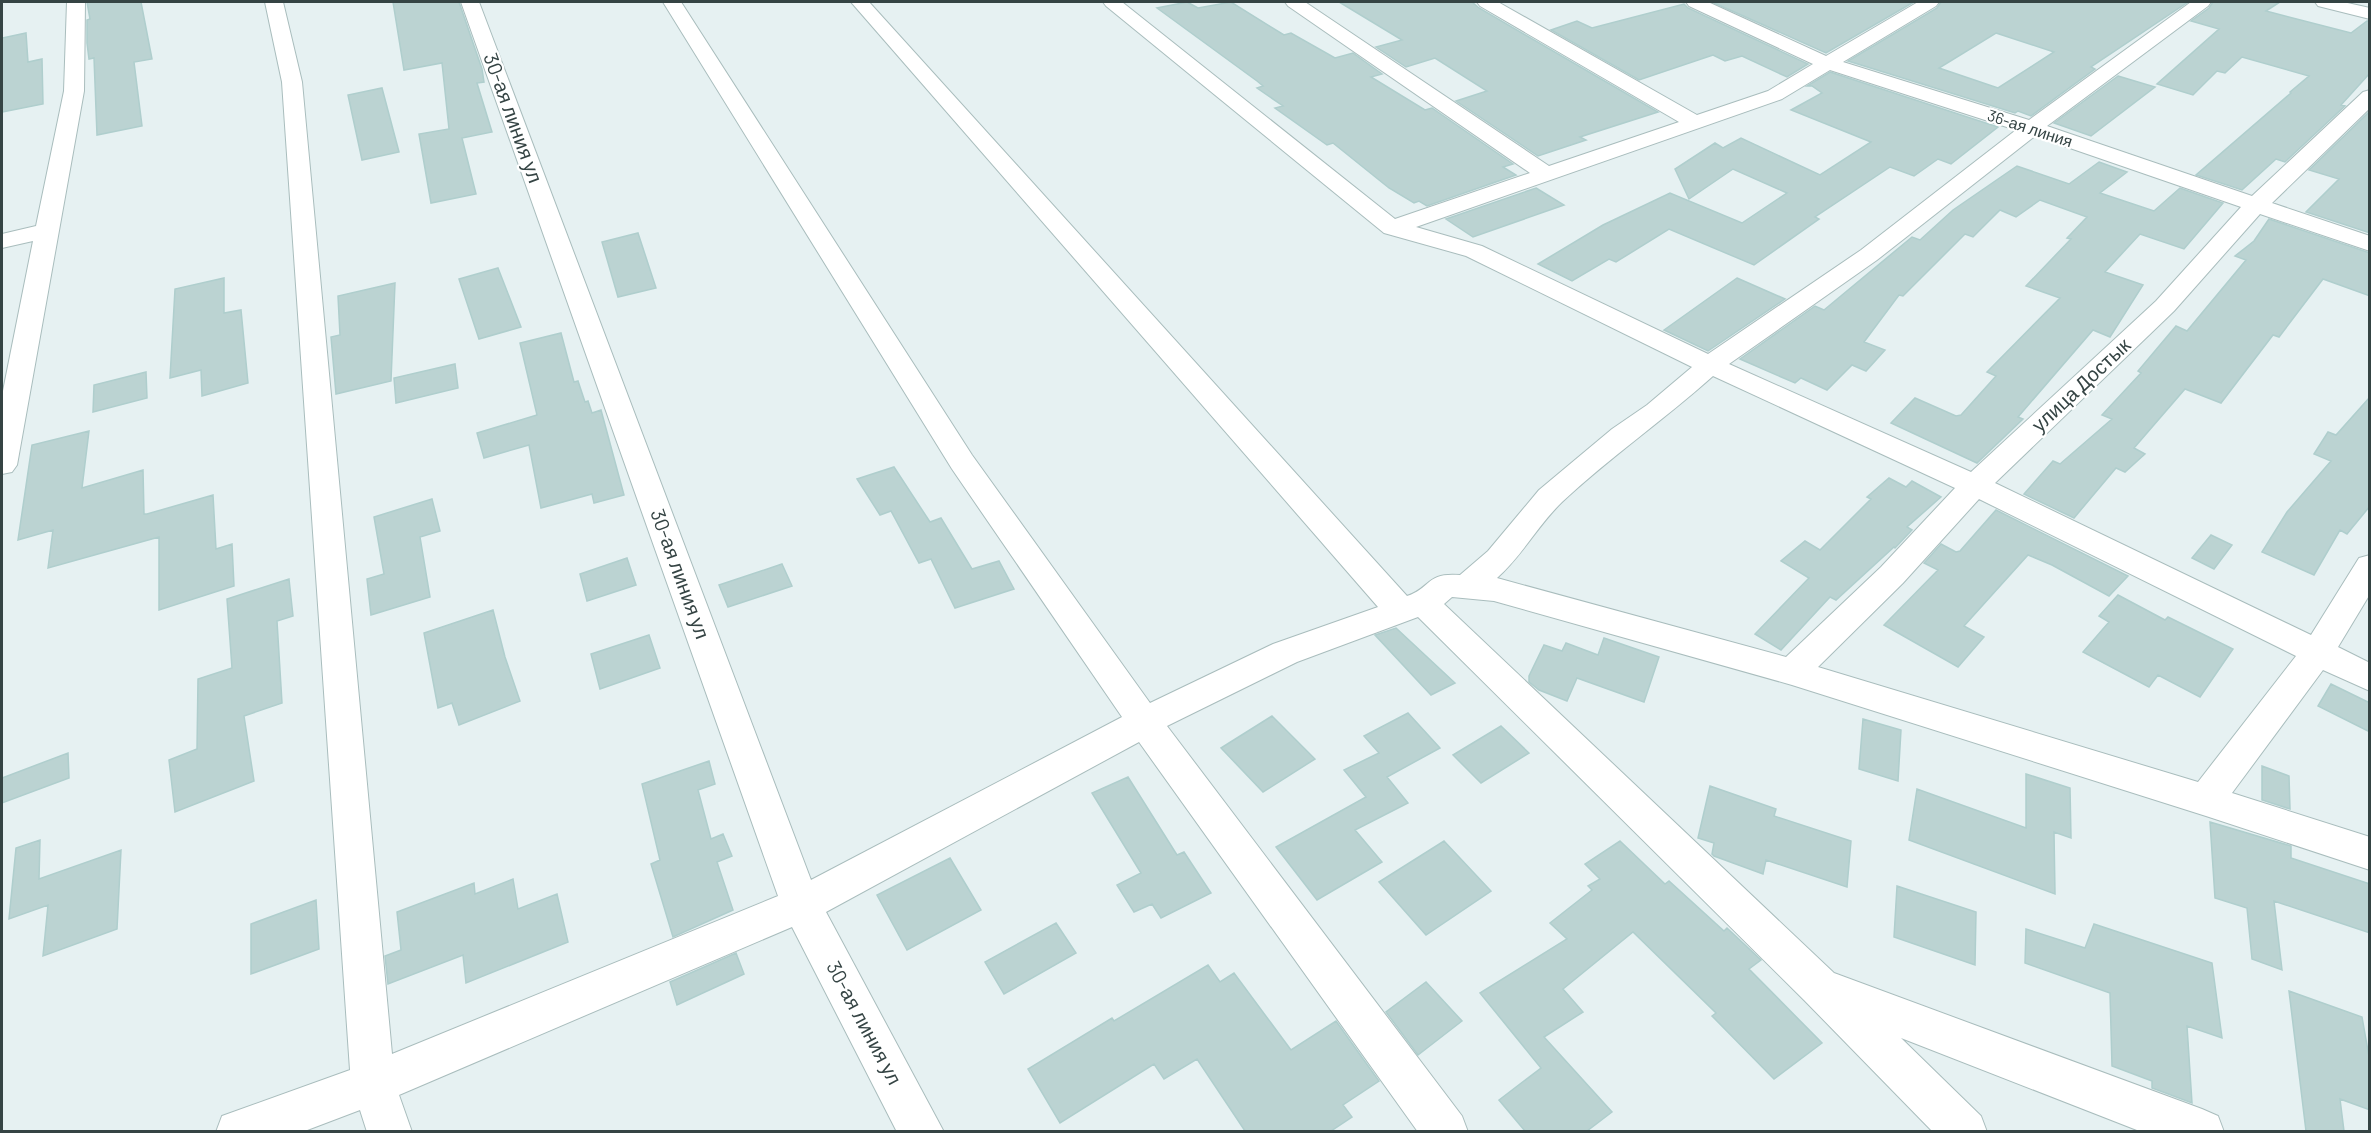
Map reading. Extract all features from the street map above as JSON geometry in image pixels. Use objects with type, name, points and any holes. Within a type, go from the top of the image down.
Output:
[{"type":"street","points":[[2,465],[74,91],[76,2]]},
{"type":"street","points":[[274,2],[292,82],[374,1084],[390,1131]]},
{"type":"street","name":"30-ая линия ул","points":[[470,2],[801,905],[922,1131]]},
{"type":"street","points":[[672,2],[962,462],[1144,722],[1446,1131]]},
{"type":"street","points":[[860,2],[1412,607],[1819,986],[1965,1131]]},
{"type":"street","points":[[1112,2],[1392,228],[1474,251],[1710,365],[1975,485],[2370,678]]},
{"type":"street","points":[[1294,2],[1546,174]]},
{"type":"street","points":[[1486,2],[1696,123]]},
{"type":"street","name":"36-ая линия","points":[[1695,2],[1826,63],[2032,128],[2370,244]]},
{"type":"street","points":[[1392,228],[1775,95],[1930,2]]},
{"type":"street","points":[[1466,586],[1499,559],[1550,497],[1622,435],[1657,411],[1710,365],[1869,255],[2032,128],[2202,2]]},
{"type":"street","points":[[2324,2],[2370,14]]},
{"type":"street","name":"улица Достык","points":[[1792,672],[1892,575],[1975,485],[2165,306],[2256,206],[2370,96]]},
{"type":"street","points":[[2,241],[47,231]]},
{"type":"street","points":[[2206,800],[2318,652],[2370,566]]},
{"type":"street","points":[[238,1131],[374,1084],[801,905],[1144,722],[1285,653],[1412,607],[1445,585],[1494,589],[1792,672],[2206,800],[2370,854]]},
{"type":"street","points":[[1819,986],[2202,1131]]},
{"type":"building","points":[[87,2],[141,2],[152,59],[134,62],[142,126],[97,135],[94,58],[89,59],[87,43],[87,20],[90,19]]},
{"type":"building","points":[[393,2],[459,2],[482,69],[484,82],[477,83],[492,132],[462,138],[476,194],[431,203],[419,134],[449,129],[442,63],[404,70]]},
{"type":"building","points":[[1187,2],[1198,8],[1231,2],[1284,35],[1291,33],[1335,58],[1353,53],[1382,74],[1371,77],[1425,110],[1432,108],[1513,164],[1503,167],[1516,175],[1427,206],[1419,201],[1414,203],[1389,188],[1333,143],[1327,145],[1275,108],[1283,106],[1257,88],[1263,86],[1157,8]]},
{"type":"building","points":[[1339,2],[1472,2],[1658,112],[1580,137],[1586,140],[1538,156],[1456,101],[1487,91],[1435,58],[1406,67],[1376,47],[1402,40]]},
{"type":"building","points":[[1712,2],[1914,2],[1826,53]]},
{"type":"building","points":[[1941,2],[2188,2],[2091,67],[2095,69],[2031,116],[1848,61],[1937,8]],"holes":[[[1996,33],[2054,52],[1998,88],[1939,68]]]},
{"type":"building","points":[[2213,2],[2280,2],[2266,11],[2351,33],[2370,21],[2370,73],[2341,105],[2345,106],[2285,162],[2276,159],[2242,190],[2196,175],[2309,76],[2242,57],[2225,73],[2217,71],[2193,95],[2157,84],[2219,29],[2191,21],[2209,8]]},
{"type":"building","points":[[1684,4],[1688,8],[1808,64],[1787,77],[1742,56],[1725,61],[1713,55],[1639,80],[1551,30],[1577,21],[1592,28]]},
{"type":"building","points":[[26,33],[28,62],[42,59],[43,104],[2,112],[2,38]]},
{"type":"building","points":[[1830,72],[1998,127],[1951,164],[1938,159],[1914,176],[1890,167],[1815,217],[1819,219],[1754,265],[1669,229],[1616,262],[1609,259],[1572,281],[1538,264],[1603,225],[1670,193],[1742,223],[1787,193],[1733,169],[1689,199],[1675,169],[1715,143],[1723,148],[1741,138],[1820,175],[1871,142],[1791,110],[1822,93],[1812,86],[1807,86]]},
{"type":"building","points":[[2118,76],[2155,87],[2091,136],[2054,123]]},
{"type":"building","points":[[382,88],[399,152],[362,160],[348,95]]},
{"type":"building","points":[[2368,113],[2370,114],[2370,233],[2306,212],[2339,179],[2309,170]]},
{"type":"building","points":[[2099,162],[2127,172],[2100,193],[2154,211],[2180,188],[2223,203],[2184,249],[2140,234],[2105,272],[2143,285],[2110,337],[2093,330],[2018,417],[2023,419],[1977,463],[1891,423],[1915,398],[1956,416],[1961,415],[1996,376],[1987,372],[2060,298],[2026,286],[2071,239],[2067,238],[2087,217],[2040,200],[2016,217],[2000,210],[1973,237],[1965,234],[1903,296],[1899,295],[1864,342],[1885,350],[1866,371],[1852,365],[1827,390],[1801,378],[1795,383],[1740,359],[1815,306],[1824,310],[1912,237],[1920,240],[1953,210],[2017,166],[2069,184]]},
{"type":"building","points":[[1536,188],[1564,205],[1473,237],[1446,219]]},
{"type":"building","points":[[2269,219],[2370,253],[2370,296],[2323,279],[2279,337],[2273,335],[2221,403],[2185,389],[2134,448],[2145,454],[2125,472],[2116,468],[2074,518],[2024,494],[2053,461],[2060,464],[2112,419],[2102,415],[2141,373],[2138,371],[2176,326],[2187,331],[2246,260],[2235,256],[2254,241]]},
{"type":"building","points":[[638,233],[656,288],[618,297],[602,242]]},
{"type":"building","points":[[498,268],[521,327],[479,339],[459,279]]},
{"type":"building","points":[[224,278],[224,313],[241,310],[248,383],[202,396],[201,370],[170,378],[175,289]]},
{"type":"building","points":[[1737,278],[1785,299],[1708,351],[1664,330]]},
{"type":"building","points":[[395,283],[391,381],[336,394],[331,337],[340,335],[338,296]]},
{"type":"building","points":[[561,333],[574,382],[578,381],[585,402],[588,401],[592,413],[601,410],[624,495],[594,503],[592,494],[541,508],[529,445],[484,458],[477,433],[537,415],[520,343]]},
{"type":"building","points":[[455,364],[458,388],[396,403],[394,378]]},
{"type":"building","points":[[146,372],[147,398],[93,412],[94,385]]},
{"type":"building","points":[[2370,397],[2370,506],[2347,534],[2340,530],[2314,575],[2262,552],[2287,512],[2331,461],[2314,454],[2328,432],[2336,435]]},
{"type":"building","points":[[89,431],[82,488],[143,470],[144,514],[213,495],[216,549],[232,544],[234,586],[159,610],[159,537],[48,568],[53,530],[18,540],[32,445]]},
{"type":"building","points":[[894,467],[930,522],[941,518],[972,569],[999,561],[1014,589],[955,608],[931,559],[919,563],[891,511],[880,515],[857,479]]},
{"type":"building","points":[[1889,478],[1906,487],[1912,481],[1941,497],[1907,527],[1912,530],[1895,548],[1836,600],[1830,597],[1781,650],[1755,634],[1809,578],[1781,561],[1805,541],[1820,550],[1871,499],[1867,497]]},
{"type":"building","points":[[432,499],[440,531],[420,537],[430,597],[371,615],[367,579],[384,574],[374,517]]},
{"type":"building","points":[[1996,510],[2128,576],[2109,596],[2052,565],[2028,555],[1964,626],[1984,637],[1958,667],[1884,625],[1938,570],[1924,563],[1941,544],[1956,552],[1960,551]]},
{"type":"building","points":[[2211,535],[2232,545],[2214,569],[2192,558]]},
{"type":"building","points":[[627,558],[636,585],[587,601],[580,574]]},
{"type":"building","points":[[782,564],[792,586],[728,607],[719,585]]},
{"type":"building","points":[[289,579],[293,616],[277,621],[282,703],[244,716],[254,781],[175,812],[169,760],[197,749],[198,679],[232,668],[227,599]]},
{"type":"building","points":[[2118,595],[2165,620],[2168,617],[2233,649],[2200,697],[2158,675],[2149,687],[2083,652],[2109,622],[2099,616]]},
{"type":"building","points":[[493,610],[505,657],[520,701],[459,725],[452,703],[438,708],[424,633]]},
{"type":"building","points":[[1396,628],[1455,683],[1431,695],[1375,635]]},
{"type":"building","points":[[649,635],[660,668],[600,689],[591,654]]},
{"type":"building","points":[[1604,638],[1659,657],[1644,702],[1577,678],[1567,701],[1539,690],[1529,682],[1529,676],[1544,645],[1562,651],[1566,643],[1598,655]]},
{"type":"building","points":[[2331,684],[2370,703],[2370,732],[2318,706]]},
{"type":"building","points":[[1408,713],[1440,748],[1387,777],[1408,803],[1355,830],[1382,862],[1317,900],[1276,847],[1366,797],[1344,770],[1379,753],[1364,736]]},
{"type":"building","points":[[1272,716],[1315,759],[1263,792],[1221,748]]},
{"type":"building","points":[[1863,719],[1901,730],[1898,781],[1859,769]]},
{"type":"building","points":[[1501,726],[1529,753],[1481,783],[1453,755]]},
{"type":"building","points":[[68,753],[69,778],[2,803],[2,778]]},
{"type":"building","points":[[709,761],[715,784],[698,790],[711,839],[723,834],[732,856],[717,862],[733,910],[673,937],[651,864],[660,860],[642,784]]},
{"type":"building","points":[[2262,766],[2289,776],[2290,809],[2262,800]]},
{"type":"building","points":[[2026,774],[2070,788],[2071,838],[2054,832],[2055,894],[1909,840],[1917,789],[2026,828]]},
{"type":"building","points":[[1128,777],[1177,855],[1184,852],[1211,893],[1161,918],[1152,904],[1134,912],[1117,885],[1141,873],[1092,793]]},
{"type":"building","points":[[1710,786],[1776,809],[1774,816],[1851,841],[1847,887],[1766,860],[1763,874],[1714,856],[1712,854],[1714,843],[1698,838]]},
{"type":"building","points":[[2210,822],[2291,846],[2291,858],[2370,884],[2370,933],[2274,901],[2282,970],[2252,959],[2247,908],[2215,898]]},
{"type":"building","points":[[40,840],[39,879],[121,850],[117,929],[43,956],[48,905],[9,919],[16,848]]},
{"type":"building","points":[[1444,841],[1491,891],[1426,935],[1379,882]]},
{"type":"building","points":[[1620,841],[1665,884],[1669,881],[1724,931],[1727,928],[1761,960],[1749,969],[1822,1043],[1774,1079],[1712,1016],[1716,1013],[1633,932],[1563,989],[1583,1012],[1544,1037],[1612,1112],[1587,1131],[1525,1131],[1499,1100],[1541,1068],[1480,993],[1567,939],[1550,923],[1592,890],[1588,886],[1600,879],[1585,864]]},
{"type":"building","points":[[950,858],[981,910],[907,950],[877,895]]},
{"type":"building","points":[[513,879],[518,909],[557,894],[568,942],[466,983],[463,955],[388,984],[385,956],[401,950],[397,912],[474,883],[475,894]]},
{"type":"building","points":[[1897,886],[1976,912],[1975,965],[1894,937]]},
{"type":"building","points":[[316,900],[319,949],[251,974],[251,924]]},
{"type":"building","points":[[1056,923],[1076,953],[1004,994],[985,962]]},
{"type":"building","points":[[2094,924],[2212,963],[2222,1038],[2187,1026],[2192,1103],[2152,1088],[2152,1081],[2112,1066],[2110,993],[2025,963],[2026,929],[2085,948]]},
{"type":"building","points":[[736,953],[744,974],[677,1005],[670,982]]},
{"type":"building","points":[[1208,965],[1220,982],[1234,973],[1291,1050],[1336,1021],[1379,1081],[1343,1105],[1352,1117],[1331,1131],[1245,1131],[1197,1059],[1164,1079],[1154,1064],[1060,1123],[1028,1069],[1112,1018],[1114,1021]]},
{"type":"building","points":[[1426,982],[1462,1021],[1418,1055],[1386,1012]]},
{"type":"building","points":[[2289,991],[2362,1017],[2370,1062],[2370,1110],[2340,1099],[2344,1131],[2306,1131]]}]
